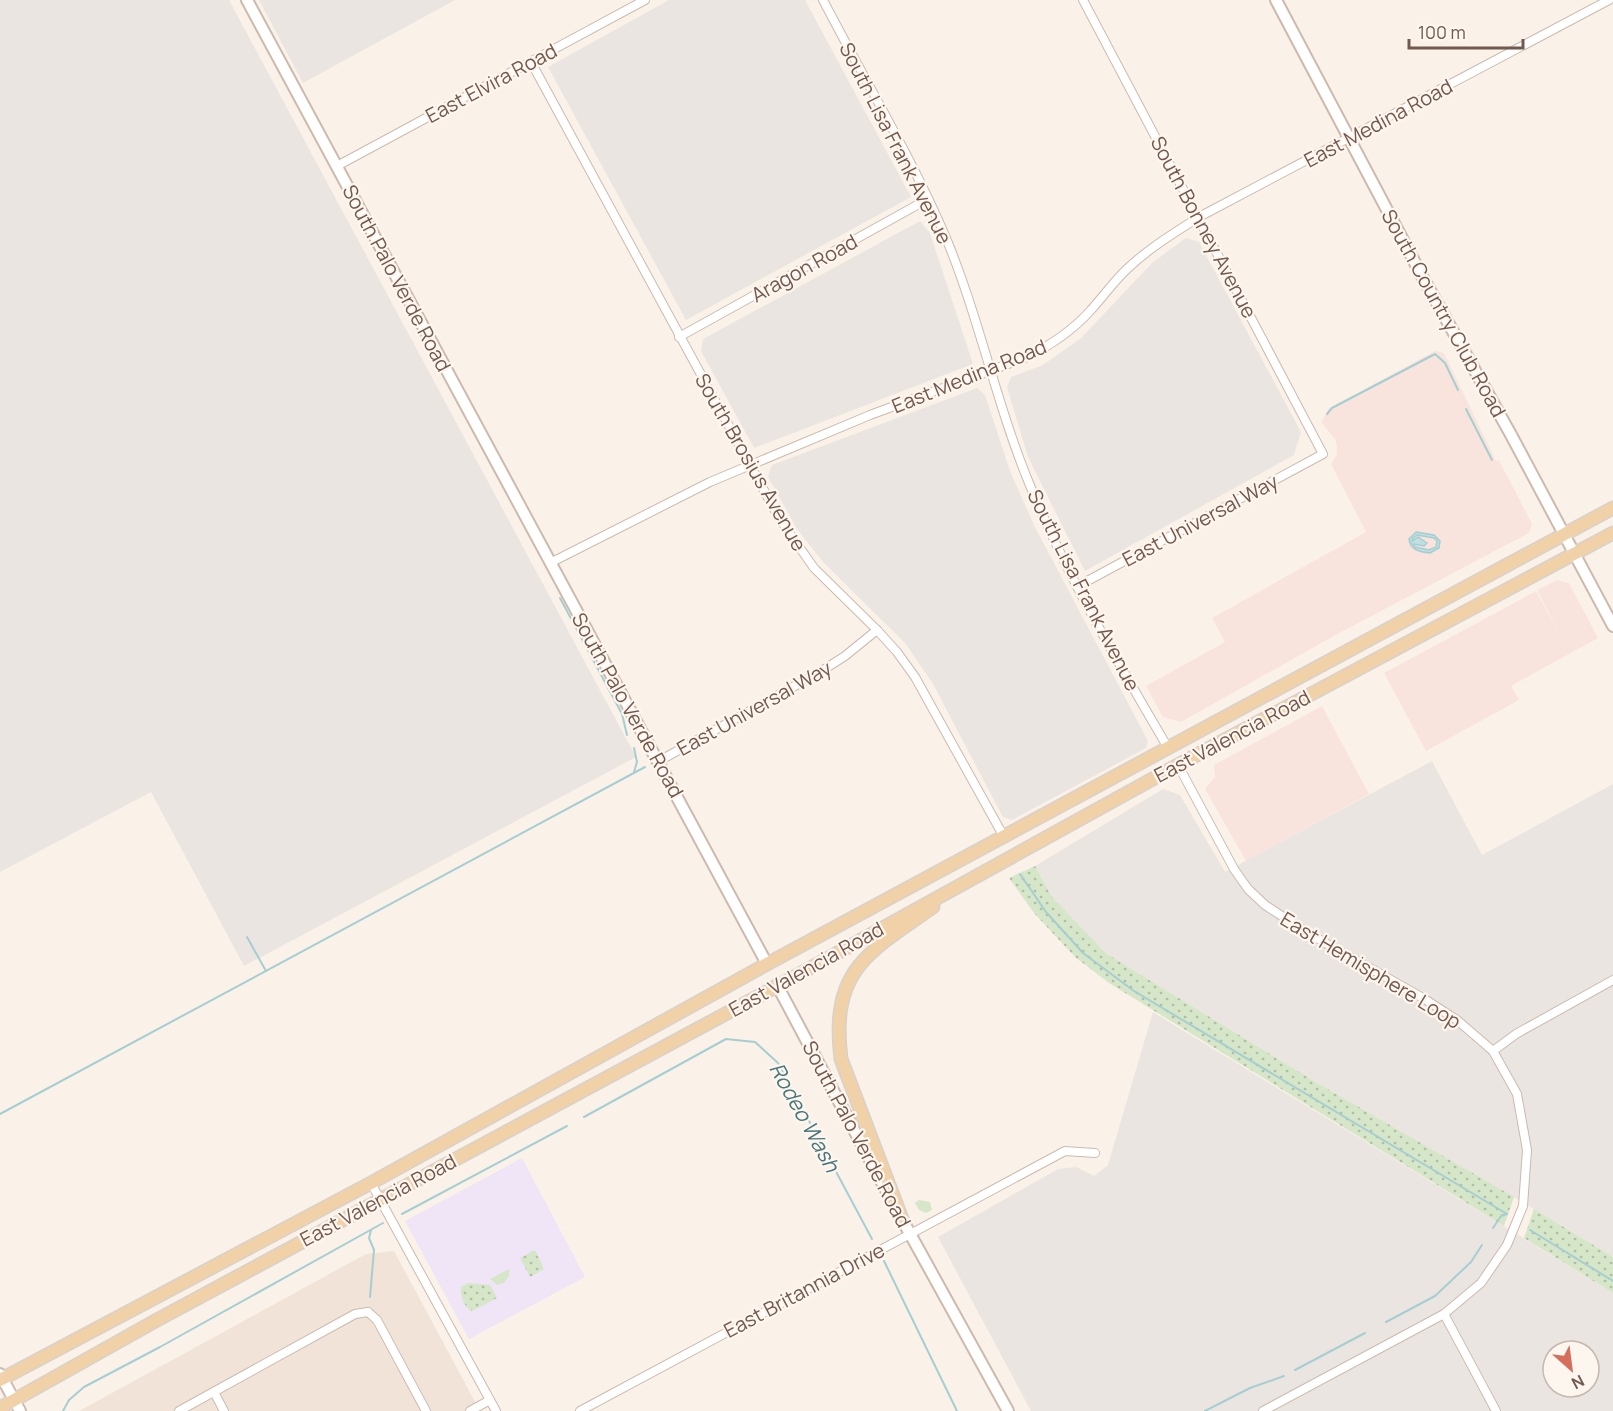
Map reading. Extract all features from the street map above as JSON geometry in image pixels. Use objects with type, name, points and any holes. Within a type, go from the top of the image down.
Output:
[{"type":"main road","name":"East Valencia Road","points":[[1,1377],[371,1183],[767,964],[1613,508]]},
{"type":"main road","name":"East Valencia Road","points":[[0,1409],[17,1406],[137,1331],[1178,765],[1613,533]]},
{"type":"main road","points":[[1168,747],[1178,765]]},
{"type":"main road","points":[[902,1220],[841,1059],[838,1033],[839,1012],[846,987],[855,970],[868,955],[982,873]]},
{"type":"main road","name":"South Palo Verde Road","points":[[767,964],[777,985]]},
{"type":"street","name":"South Palo Verde Road","points":[[247,0],[767,964]]},
{"type":"street","name":"East Elvira Road","points":[[337,166],[645,0]]},
{"type":"street","name":"South Lisa Frank Avenue","points":[[823,0],[928,199],[946,238],[962,281],[1007,426],[1050,532],[1168,747]]},
{"type":"street","name":"South Bonney Avenue","points":[[1083,0],[1323,454]]},
{"type":"street","name":"South Country Club Road","points":[[1276,0],[1613,626]]},
{"type":"street","name":"East Medina Road","points":[[550,563],[700,487],[750,465],[870,416],[1027,357],[1061,338],[1088,313],[1126,270],[1155,245],[1199,218],[1609,0]]},
{"type":"street","name":"South Brosius Avenue","points":[[531,62],[779,518],[814,568],[877,630],[915,676],[1004,837]]},
{"type":"street","name":"Aragon Road","points":[[679,337],[928,199]]},
{"type":"street","name":"East Universal Way","points":[[1078,586],[1323,454]]},
{"type":"street","name":"East Universal Way","points":[[659,761],[845,657],[877,630]]},
{"type":"street","name":"East Hemisphere Loop","points":[[1178,765],[1234,869],[1248,889],[1265,905],[1295,926],[1423,998],[1457,1020],[1493,1051],[1517,1094],[1527,1150],[1523,1206],[1507,1245],[1481,1283],[1444,1314],[1263,1411]]},
{"type":"street","points":[[1493,1051],[1516,1034],[1613,980]]},
{"type":"street","name":"South Palo Verde Road","points":[[777,985],[909,1233],[1008,1411]]},
{"type":"street","name":"East Britannia Drive","points":[[580,1411],[1065,1151],[1095,1153]]},
{"type":"street","points":[[371,1183],[496,1411]]},
{"type":"street","points":[[178,1411],[368,1309],[377,1320],[426,1411]]},
{"type":"street","points":[[1444,1314],[1496,1411]]},
{"type":"street","points":[[1,1377],[17,1406]]},
{"type":"street","points":[[214,1392],[224,1411]]},
{"type":"street","points":[[470,1411],[490,1400]]},
{"type":"shaded area","points":[[0,0],[229,0],[636,757],[244,966],[151,792],[0,872]]},
{"type":"shaded area","points":[[259,0],[455,0],[303,83]]},
{"type":"shaded area","points":[[669,0],[805,0],[911,197],[686,320],[548,67]]},
{"type":"shaded area","points":[[920,221],[930,233],[973,364],[754,448],[701,351],[703,339]]},
{"type":"shaded area","points":[[1186,238],[1199,242],[1301,432],[1294,455],[1085,571],[1028,457],[1007,387],[1011,377],[1043,365],[1081,338],[1153,262]]},
{"type":"shaded area","points":[[1435,351],[1444,353],[1496,461],[1499,460],[1532,524],[1529,533],[1332,637],[1181,722],[1163,717],[1146,686],[1225,642],[1212,618],[1366,532],[1331,464],[1337,454],[1337,447],[1335,439],[1321,422],[1329,408]]},
{"type":"shaded area","points":[[977,388],[985,395],[1010,471],[1035,527],[1148,741],[1146,748],[1012,820],[1003,817],[933,684],[905,643],[824,563],[797,529],[768,477],[772,465]]},
{"type":"shaded area","points":[[1557,580],[1569,583],[1598,638],[1511,686],[1519,700],[1426,751],[1384,673],[1536,591],[1561,637],[1537,590]]},
{"type":"shaded area","points":[[1322,706],[1369,794],[1246,861],[1205,789],[1215,777],[1214,765]]},
{"type":"shaded area","points":[[1432,761],[1482,855],[1613,784],[1613,1257],[1314,1081],[1107,954],[1052,897],[1035,866],[1163,789],[1180,795],[1225,872]]},
{"type":"shaded area","points":[[1153,1012],[1613,1293],[1613,1411],[1031,1411],[938,1237],[1058,1169],[1076,1167],[1094,1176],[1108,1165]]},
{"type":"shaded area","points":[[522,1158],[585,1277],[469,1339],[405,1221]]},
{"type":"shaded area","points":[[394,1251],[480,1411],[79,1411],[366,1254]]},
{"type":"green space","points":[[1035,866],[1052,897],[1107,954],[1314,1081],[1514,1197],[1504,1226],[1109,983],[1075,957],[1034,913],[1009,878]]},
{"type":"green space","points":[[919,1200],[930,1202],[932,1210],[926,1213],[919,1210],[915,1203]]},
{"type":"green space","points":[[1534,1209],[1613,1257],[1613,1293],[1524,1238]]},
{"type":"green space","points":[[535,1250],[544,1269],[530,1277],[520,1258]]},
{"type":"green space","points":[[509,1269],[509,1276],[504,1283],[497,1285],[490,1279]]},
{"type":"green space","points":[[468,1283],[490,1285],[497,1298],[472,1311],[463,1301],[461,1294],[461,1287]]},
{"type":"water","points":[[1416,532],[1434,535],[1440,541],[1439,548],[1430,553],[1419,551],[1411,546],[1409,539]],"holes":[[[1417,535],[1434,538],[1437,541],[1436,547],[1429,550],[1415,547],[1413,544],[1424,546],[1427,543],[1418,537],[1412,541]]]},
{"type":"waterway","points":[[1327,414],[1332,408],[1435,354],[1445,363],[1458,390]]},
{"type":"waterway","points":[[1466,409],[1492,460]]},
{"type":"waterway","points":[[560,598],[622,714],[627,735]]},
{"type":"waterway","points":[[634,748],[637,762],[634,772]]},
{"type":"waterway","points":[[0,1114],[645,767]]},
{"type":"waterway","points":[[1020,874],[1046,912],[1083,953],[1134,991],[1507,1214]]},
{"type":"waterway","points":[[247,937],[266,971]]},
{"type":"waterway","name":"Rodeo Wash","points":[[584,1117],[726,1039],[755,1042],[778,1063],[872,1239]]},
{"type":"waterway","name":"Rodeo Wash","points":[[402,1214],[567,1126]]},
{"type":"waterway","name":"Rodeo Wash","points":[[1493,1228],[1501,1216],[1507,1214]]},
{"type":"waterway","points":[[63,1411],[69,1400],[84,1387],[383,1223]]},
{"type":"waterway","points":[[370,1297],[374,1250],[369,1238],[371,1230]]},
{"type":"waterway","name":"Rodeo Wash","points":[[1530,1230],[1613,1281]]},
{"type":"waterway","name":"Rodeo Wash","points":[[1386,1322],[1435,1296],[1471,1262],[1482,1245]]},
{"type":"waterway","name":"Rodeo Wash","points":[[884,1261],[957,1411]]},
{"type":"waterway","name":"Rodeo Wash","points":[[1295,1370],[1365,1333]]},
{"type":"waterway","name":"Rodeo Wash","points":[[1205,1411],[1250,1388],[1284,1376]]}]
